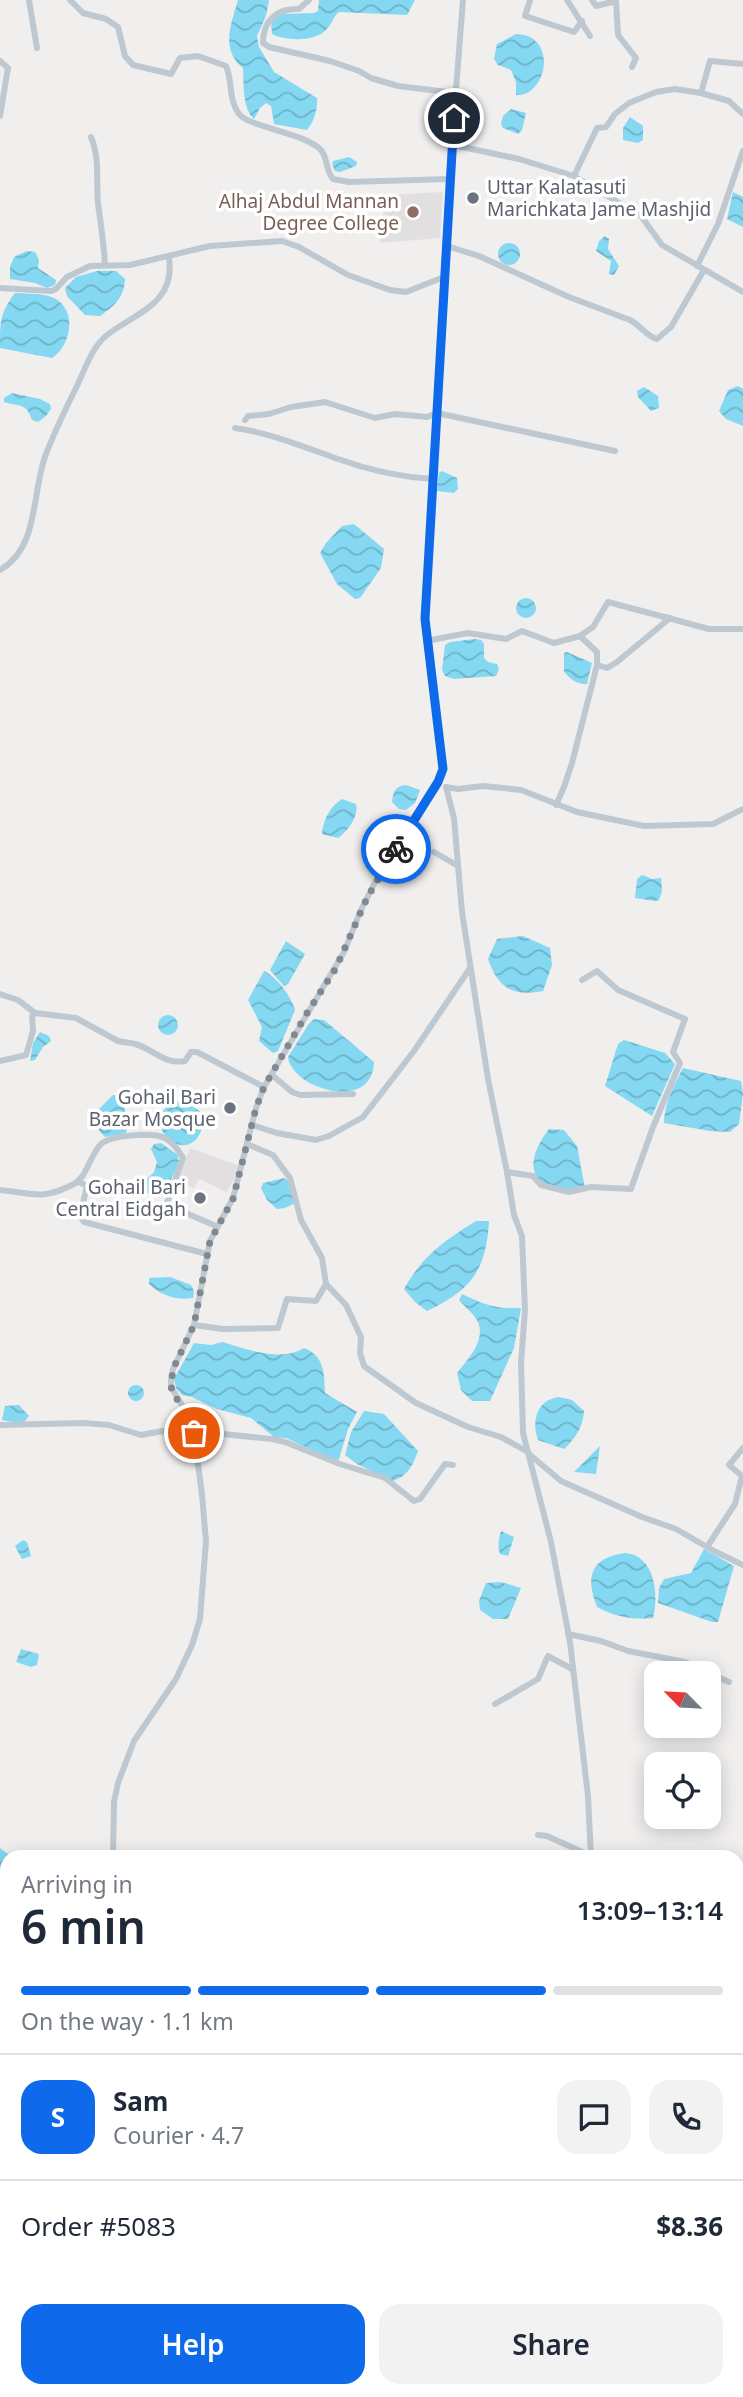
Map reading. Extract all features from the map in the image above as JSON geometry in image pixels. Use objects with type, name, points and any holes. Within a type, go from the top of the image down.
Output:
[{"type":"street","points":[[29,0],[37,47]]},
{"type":"street","points":[[70,0],[83,13],[106,19],[118,27],[125,56],[133,65],[171,74],[179,59],[198,56],[226,66],[231,99],[238,113],[247,120],[300,138],[319,149],[333,178],[349,182],[449,179]]},
{"type":"street","points":[[309,0],[299,9],[288,9],[271,17],[263,32],[263,43],[269,47],[342,64],[382,82],[418,89],[456,91]]},
{"type":"street","points":[[114,1850],[114,1802],[118,1783],[134,1741],[176,1679],[192,1645],[200,1619],[206,1541],[194,1433],[171,1387],[173,1369],[194,1325],[206,1254],[216,1226],[233,1199],[264,1087],[344,952],[374,884],[438,782],[443,769],[425,619],[449,179],[463,0]]},
{"type":"street","points":[[530,0],[526,16],[574,32],[582,21]]},
{"type":"street","points":[[568,0],[590,36]]},
{"type":"street","points":[[592,0],[596,6],[616,0],[618,35],[636,58],[632,67]]},
{"type":"street","points":[[0,61],[8,68],[0,116]]},
{"type":"street","points":[[702,93],[710,61],[743,64]]},
{"type":"street","points":[[574,176],[597,128],[607,126],[621,108],[664,90],[702,93],[729,101],[743,114]]},
{"type":"street","points":[[91,137],[95,146],[105,265]]},
{"type":"street","points":[[453,145],[519,159],[574,176],[641,216],[662,245],[743,292]]},
{"type":"street","points":[[697,266],[718,224],[743,151]]},
{"type":"street","points":[[0,288],[54,290],[67,277],[90,266],[130,265],[169,258],[210,246],[282,241],[299,247],[348,275],[390,290],[406,292],[444,277]]},
{"type":"street","points":[[447,246],[479,256],[569,297],[630,320],[657,339],[671,327],[704,270]]},
{"type":"street","points":[[0,570],[15,560],[25,544],[46,454],[94,350],[107,335],[154,304],[165,288],[170,274],[169,258]]},
{"type":"street","points":[[245,420],[248,416],[325,402],[375,418],[395,414],[428,417],[437,413],[615,451]]},
{"type":"street","points":[[235,428],[267,434],[377,470],[433,478]]},
{"type":"street","points":[[426,641],[468,633],[506,639],[522,631],[554,643],[580,636],[593,627],[608,602],[709,629],[743,629]]},
{"type":"street","points":[[597,664],[607,668],[617,662],[670,618]]},
{"type":"street","points":[[556,804],[565,787],[597,664],[597,652],[580,636]]},
{"type":"street","points":[[438,782],[458,789],[483,786],[521,790],[577,812],[644,826],[713,824],[743,809]]},
{"type":"street","points":[[446,787],[454,818],[470,968],[488,1079],[508,1172],[514,1215],[522,1236],[525,1310],[521,1374],[523,1433],[551,1542],[568,1634],[588,1796],[591,1850]]},
{"type":"street","points":[[434,852],[458,866]]},
{"type":"street","points":[[252,1125],[316,1140],[329,1136],[363,1117],[414,1051],[470,968]]},
{"type":"street","points":[[508,1172],[533,1176],[541,1185],[569,1192],[591,1187],[631,1189],[680,1063],[673,1052],[685,1020],[618,990],[606,982],[597,971],[582,980]]},
{"type":"street","points":[[0,994],[18,1000],[35,1013],[76,1018],[118,1041],[133,1043],[169,1061],[185,1061],[191,1052],[197,1052],[264,1087]]},
{"type":"street","points":[[0,1061],[26,1055],[33,1031],[32,1016],[35,1013]]},
{"type":"street","points":[[272,1075],[292,1092],[300,1095],[353,1094]]},
{"type":"street","points":[[0,1190],[32,1196],[51,1195],[79,1182],[104,1142],[128,1136],[163,1136],[183,1158],[167,1203],[216,1226]]},
{"type":"street","points":[[247,1143],[273,1154],[290,1178],[301,1220],[322,1258],[326,1284],[351,1312],[362,1337],[361,1362],[375,1375],[416,1403],[468,1427],[501,1437],[528,1452],[561,1480],[642,1517],[677,1529],[743,1565]]},
{"type":"street","points":[[79,1182],[87,1186],[80,1216],[84,1222],[206,1254]]},
{"type":"street","points":[[194,1325],[233,1329],[278,1328],[287,1299],[316,1301],[326,1284]]},
{"type":"street","points":[[0,1425],[84,1423],[109,1425],[142,1436],[163,1431],[255,1437],[285,1442],[385,1478],[414,1501],[420,1499],[445,1464],[453,1465]]},
{"type":"street","points":[[708,1547],[735,1504],[742,1476],[729,1465],[743,1448]]},
{"type":"street","points":[[568,1634],[601,1641],[628,1651],[685,1662],[729,1682]]},
{"type":"street","points":[[495,1704],[538,1679],[548,1656],[572,1669]]},
{"type":"street","points":[[538,1835],[547,1836],[578,1850]]},
{"type":"shaded area","name":"Alhaj Abdul Mannan Degree College","points":[[443,192],[440,238],[380,243],[385,195]]},
{"type":"shaded area","points":[[190,1148],[240,1166],[227,1192],[199,1179],[194,1188],[178,1182]]},
{"type":"water","points":[[238,0],[269,0],[266,16],[257,36],[259,47],[274,72],[317,98],[315,115],[307,130],[274,124],[271,106],[266,103],[254,119],[247,109],[243,68],[236,61],[229,45],[230,27]]},
{"type":"water","points":[[319,0],[415,0],[407,15],[339,12],[326,30],[314,37],[292,39],[272,34],[271,21],[282,14],[314,13],[318,11]]},
{"type":"water","points":[[516,34],[530,37],[538,44],[543,54],[544,66],[535,86],[527,93],[516,95],[516,82],[511,70],[498,65],[494,59],[497,44]]},
{"type":"water","points":[[511,109],[526,113],[522,130],[518,134],[503,128],[501,124],[503,116]]},
{"type":"water","points":[[630,117],[643,126],[643,140],[638,143],[623,140],[623,128]]},
{"type":"water","points":[[349,157],[357,162],[356,166],[340,172],[335,171],[333,161]]},
{"type":"water","points":[[733,192],[743,197],[743,227],[727,219]]},
{"type":"water","points":[[605,236],[609,239],[608,249],[619,266],[614,275],[609,274],[611,261],[596,251],[599,241]]},
{"type":"water","points":[[509,243],[517,246],[520,254],[517,262],[509,265],[501,262],[498,254],[501,246]]},
{"type":"water","points":[[27,251],[35,252],[39,260],[38,268],[56,280],[55,285],[47,288],[10,279],[10,267],[14,257]]},
{"type":"water","points":[[97,271],[116,271],[125,279],[123,291],[117,301],[100,316],[85,315],[67,296],[65,288],[76,277]]},
{"type":"water","points":[[15,293],[50,296],[62,304],[66,311],[69,319],[67,337],[59,352],[52,358],[0,348],[2,318]]},
{"type":"water","points":[[738,386],[743,389],[743,426],[726,419],[719,411],[728,390]]},
{"type":"water","points":[[644,387],[658,396],[659,408],[651,411],[638,397],[637,391]]},
{"type":"water","points":[[12,393],[40,399],[50,404],[51,409],[38,422],[32,420],[27,410],[21,406],[4,402],[4,398]]},
{"type":"water","points":[[442,471],[457,478],[458,489],[454,493],[437,491],[439,473]]},
{"type":"water","points":[[354,524],[384,549],[381,568],[360,598],[355,599],[337,584],[320,553],[342,526]]},
{"type":"water","points":[[526,598],[533,601],[536,608],[533,615],[526,618],[519,615],[516,608],[519,601]]},
{"type":"water","points":[[475,639],[484,644],[484,658],[497,664],[499,669],[496,676],[454,679],[445,676],[442,670],[445,645]]},
{"type":"water","points":[[564,653],[592,663],[587,684],[574,681],[564,671]]},
{"type":"water","points":[[406,785],[420,790],[415,803],[406,810],[399,809],[392,802],[393,795],[397,788]]},
{"type":"water","points":[[342,799],[356,804],[352,823],[338,838],[322,834],[328,814]]},
{"type":"water","points":[[642,875],[652,879],[661,878],[662,891],[659,900],[635,898],[637,879]]},
{"type":"water","points":[[523,936],[550,948],[552,965],[543,991],[523,993],[508,988],[497,977],[488,959],[497,939]]},
{"type":"water","points":[[286,941],[305,954],[288,984],[284,986],[270,970]]},
{"type":"water","points":[[264,971],[283,988],[295,1010],[278,1051],[273,1053],[259,1041],[262,1027],[248,1000]]},
{"type":"water","points":[[168,1015],[175,1018],[178,1025],[175,1032],[168,1035],[161,1032],[158,1025],[161,1018]]},
{"type":"water","points":[[314,1019],[324,1020],[374,1062],[370,1078],[360,1088],[331,1091],[302,1078],[292,1068],[288,1057]]},
{"type":"water","points":[[40,1032],[49,1036],[51,1041],[43,1047],[35,1060],[30,1061],[33,1043]]},
{"type":"water","points":[[624,1040],[665,1053],[675,1064],[652,1116],[605,1086],[618,1044]]},
{"type":"water","points":[[683,1068],[741,1081],[743,1094],[739,1124],[730,1132],[664,1123],[668,1102]]},
{"type":"water","points":[[113,1095],[119,1096],[123,1104],[127,1129],[126,1133],[105,1137],[92,1122],[92,1116]]},
{"type":"water","points":[[176,1102],[192,1106],[204,1116],[202,1129],[191,1143],[183,1145],[168,1138],[157,1118],[169,1104]]},
{"type":"water","points":[[549,1129],[564,1130],[577,1146],[585,1188],[555,1188],[537,1177],[534,1157]]},
{"type":"water","points":[[161,1143],[178,1155],[179,1164],[165,1191],[146,1193],[140,1190],[140,1186],[154,1172],[157,1162],[151,1149],[154,1144]]},
{"type":"water","points":[[284,1178],[289,1181],[295,1203],[277,1209],[267,1200],[261,1188],[263,1183]]},
{"type":"water","points":[[476,1221],[489,1221],[480,1266],[455,1295],[427,1311],[404,1289],[435,1250]]},
{"type":"water","points":[[170,1277],[191,1285],[193,1298],[169,1296],[149,1284],[149,1278]]},
{"type":"water","points":[[462,1294],[490,1306],[521,1308],[514,1348],[490,1401],[472,1401],[461,1390],[457,1373],[474,1350],[480,1336],[478,1322],[459,1300]]},
{"type":"water","points":[[223,1342],[275,1354],[304,1348],[316,1356],[322,1366],[325,1393],[357,1412],[348,1429],[339,1459],[334,1460],[286,1438],[274,1437],[251,1418],[217,1409],[182,1395],[176,1388],[174,1379],[194,1343],[211,1345]]},
{"type":"water","points":[[133,1385],[139,1385],[144,1393],[142,1399],[133,1401],[128,1396],[128,1390]]},
{"type":"water","points":[[559,1397],[572,1400],[584,1411],[578,1432],[564,1449],[538,1440],[535,1425],[538,1412],[545,1402]]},
{"type":"water","points":[[19,1405],[29,1416],[25,1421],[18,1423],[2,1420],[5,1406]]},
{"type":"water","points":[[364,1411],[384,1414],[418,1451],[409,1469],[398,1479],[393,1481],[357,1464],[345,1455],[351,1432]]},
{"type":"water","points":[[600,1446],[596,1474],[574,1472]]},
{"type":"water","points":[[501,1531],[514,1537],[508,1556],[500,1554],[499,1551]]},
{"type":"water","points":[[23,1540],[27,1542],[31,1556],[22,1559],[15,1546]]},
{"type":"water","points":[[704,1549],[734,1566],[718,1622],[658,1603],[659,1588],[664,1579],[691,1573]]},
{"type":"water","points":[[625,1553],[635,1555],[649,1568],[655,1588],[653,1618],[624,1617],[597,1607],[591,1587],[593,1571],[604,1559]]},
{"type":"water","points":[[501,1582],[521,1588],[508,1619],[493,1619],[480,1610],[479,1601],[486,1583]]},
{"type":"water","points":[[21,1649],[39,1654],[37,1665],[31,1667],[16,1662]]},
{"type":"way so far","points":[[194,1433],[171,1387],[171,1379],[194,1325],[206,1254],[216,1226],[233,1199],[256,1108],[264,1087],[336,968],[374,884],[396,849]]},
{"type":"place","name":"Uttar Kalatasuti Marichkata Jame Mashjid","points":[[473,198]]},
{"type":"place","name":"Alhaj Abdul Mannan Degree College","points":[[413,212]]},
{"type":"place","name":"Gohail Bari Bazar Mosque","points":[[230,1108]]},
{"type":"place","name":"Gohail Bari Central Eidgah","points":[[200,1198]]},
{"type":"route","points":[[396,849],[438,782],[443,769],[425,619],[454,118]]}]
